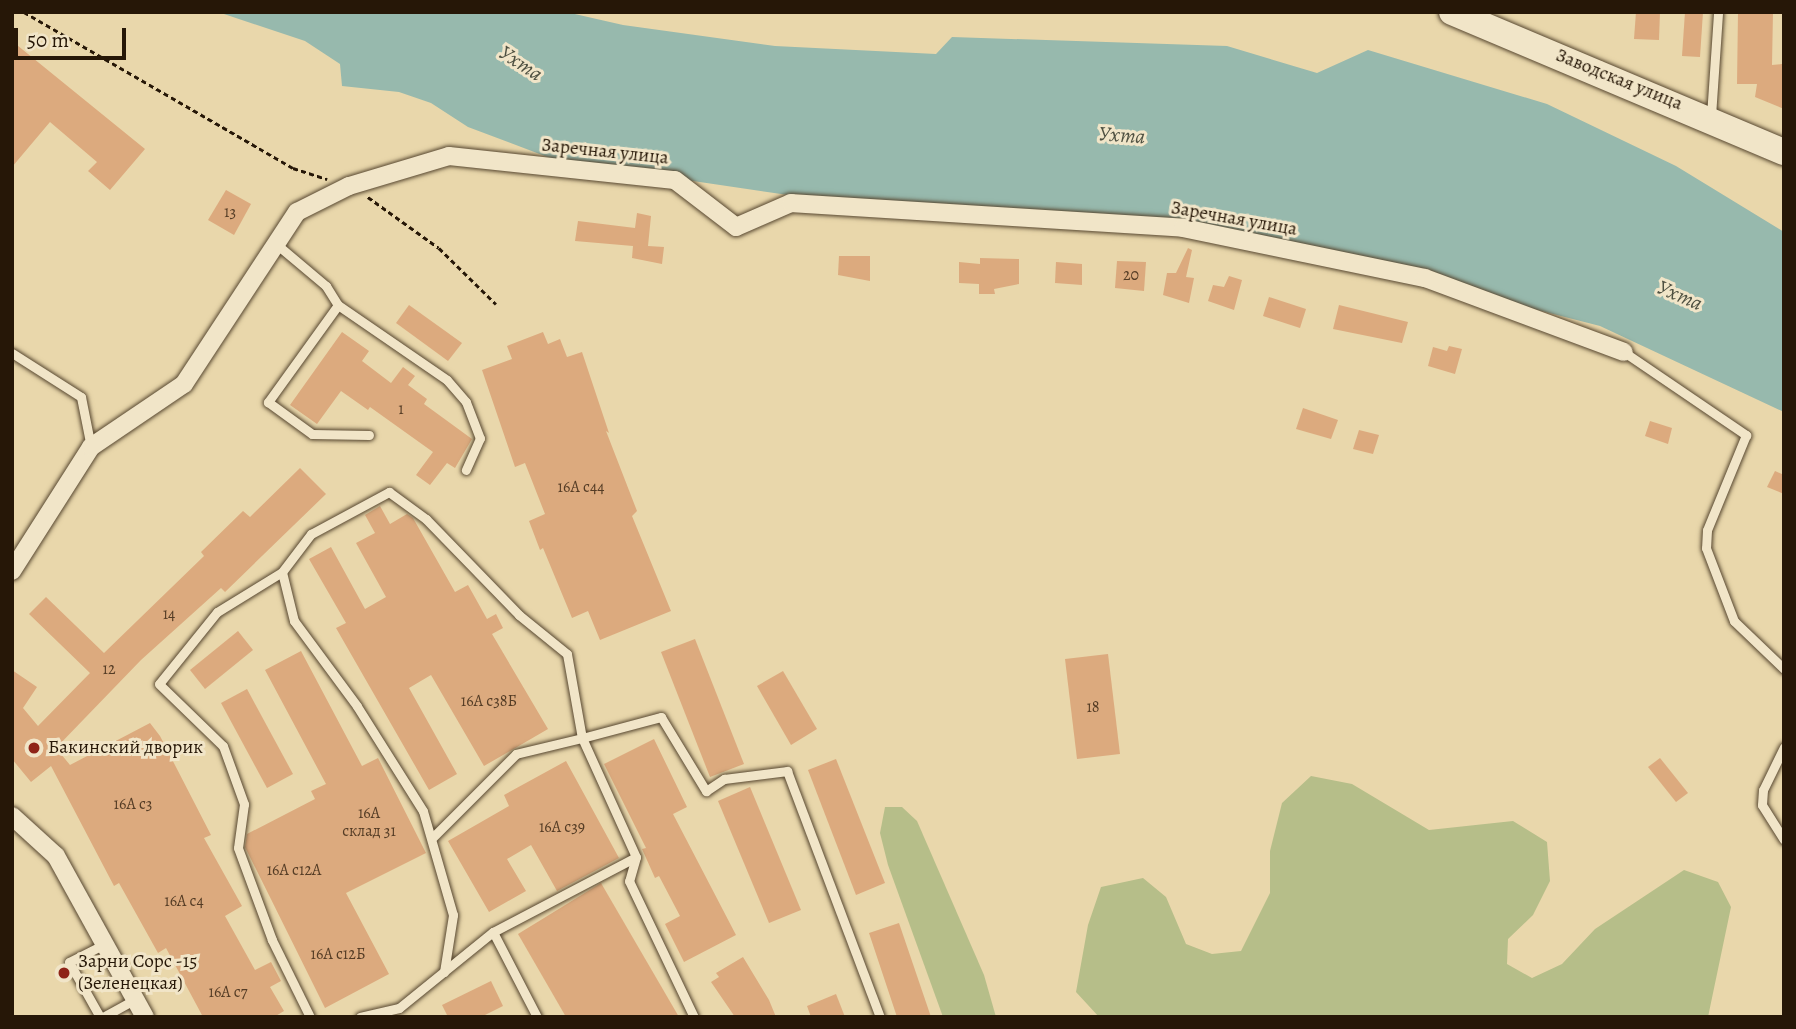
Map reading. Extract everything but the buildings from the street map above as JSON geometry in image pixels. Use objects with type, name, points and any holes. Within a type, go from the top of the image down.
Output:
[{"type":"street","name":"Заводская улица","points":[[1452,12],[1710,118],[1784,152]]},
{"type":"street","name":"Заречная улица","points":[[12,571],[91,447],[184,384],[297,212],[349,186],[449,156],[675,180],[736,227],[790,204],[1184,228],[1425,278],[1624,352]]},
{"type":"street","points":[[12,816],[56,856],[145,1017]]},
{"type":"lane","points":[[1710,118],[1718,12]]},
{"type":"lane","points":[[275,243],[326,286],[338,305],[447,380],[466,402],[480,438],[466,470]]},
{"type":"lane","points":[[338,305],[268,402],[313,434],[369,435]]},
{"type":"lane","name":"Заречная улица","points":[[1624,352],[1746,435],[1707,530],[1706,548],[1734,621],[1784,670]]},
{"type":"lane","points":[[12,353],[81,397],[91,447]]},
{"type":"lane","points":[[310,1017],[272,940],[238,848],[244,804],[222,746],[159,684],[217,612],[282,572],[311,534],[389,492],[426,519],[519,615],[567,654],[582,738],[636,857],[629,881],[694,1017]]},
{"type":"lane","points":[[282,572],[294,621],[357,706],[423,811],[433,837],[453,915],[444,972]]},
{"type":"lane","points":[[433,837],[516,754],[661,718],[706,791],[724,779],[788,771],[880,1017]]},
{"type":"lane","points":[[1784,747],[1763,790],[1762,805],[1784,840]]},
{"type":"lane","points":[[360,1017],[399,1008],[493,932],[636,857]]},
{"type":"lane","points":[[493,932],[537,1017]]},
{"type":"lane","points":[[104,944],[69,962],[101,1017],[135,999]]},
{"type":"path","points":[[24,12],[293,168],[349,186],[389,209],[429,240],[496,304]]},
{"type":"green space","points":[[1311,776],[1352,784],[1429,830],[1513,821],[1547,842],[1550,881],[1533,915],[1508,939],[1507,964],[1532,978],[1562,964],[1595,929],[1684,870],[1718,882],[1731,907],[1708,1017],[1099,1017],[1076,992],[1088,925],[1101,887],[1143,878],[1166,897],[1186,944],[1212,954],[1241,951],[1270,893],[1270,851],[1282,803]]},
{"type":"green space","points":[[885,807],[902,807],[917,821],[984,975],[996,1017],[943,1017],[888,865],[880,833]]},
{"type":"water","name":"Ухта","points":[[218,12],[566,12],[623,25],[775,46],[936,54],[952,37],[1227,46],[1317,73],[1368,50],[1547,104],[1676,166],[1784,232],[1784,412],[1600,326],[1269,241],[795,196],[558,161],[468,127],[431,103],[399,92],[342,86],[340,64],[305,41]]},
{"type":"place","name":"Бакинский дворик","points":[[34,748]]},
{"type":"place","name":"Зарни Сорс -15 (Зеленецкая)","points":[[64,973]]}]
